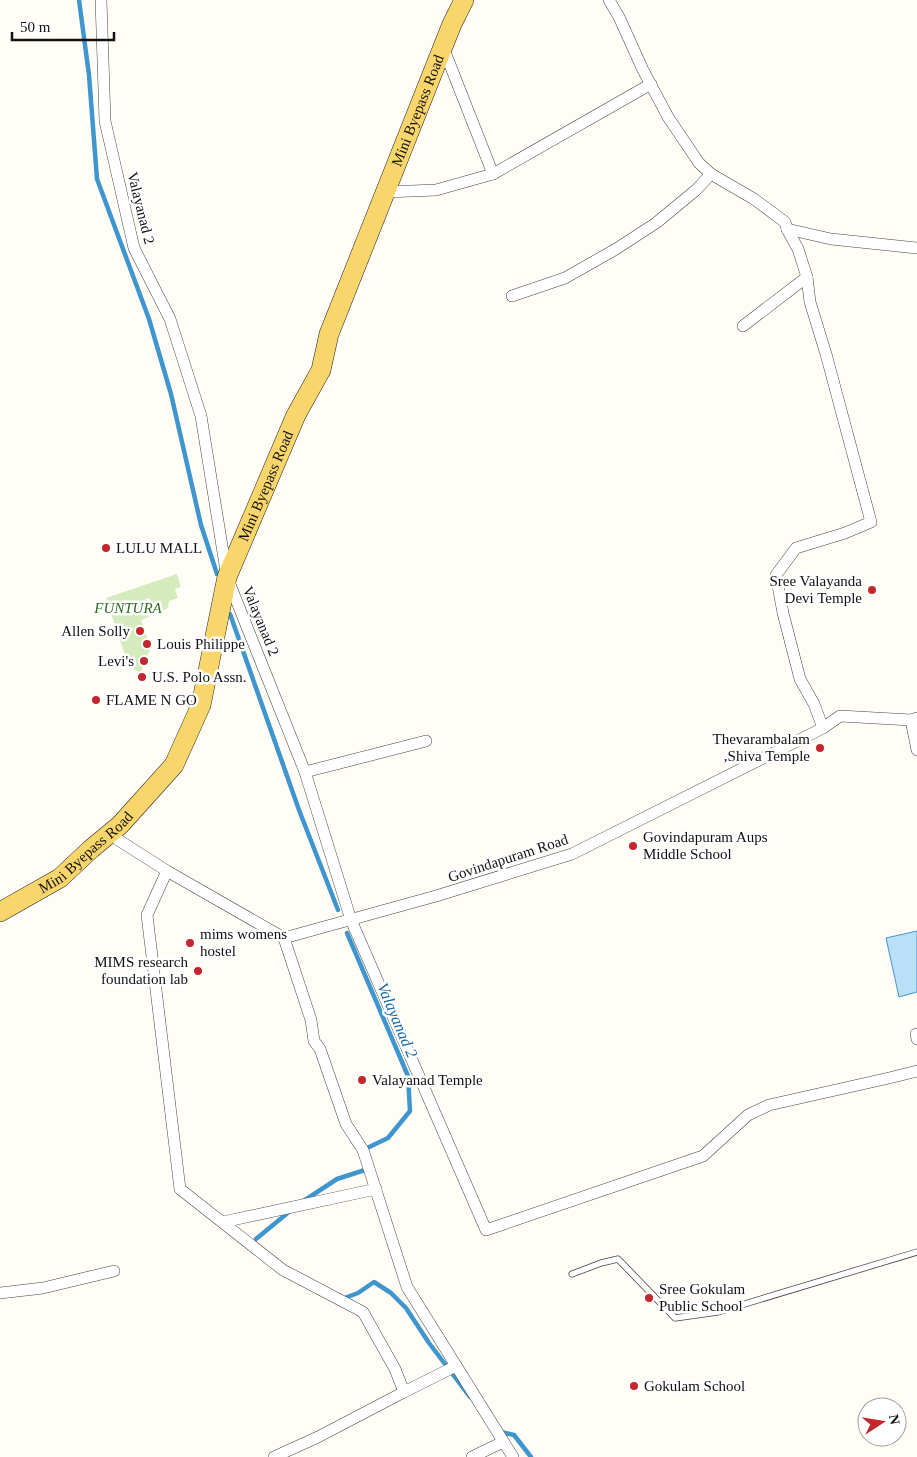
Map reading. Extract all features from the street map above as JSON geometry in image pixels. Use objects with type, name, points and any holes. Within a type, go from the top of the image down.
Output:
[{"type":"main road","name":"Mini Byepass Road","points":[[0,912],[60,878],[120,825],[174,765],[201,705],[227,577],[296,415],[321,370],[329,334],[452,24],[464,0]]},
{"type":"street","name":"Valayanad 2","points":[[101,0],[105,121],[134,248],[170,319],[201,416],[227,577],[305,772],[351,920],[486,1230],[703,1156],[748,1115],[769,1105],[917,1071]]},
{"type":"street","points":[[609,0],[668,117],[699,163],[711,174],[754,199],[786,222],[787,229],[798,249],[807,277],[810,302],[826,354],[870,522],[846,533],[796,548],[776,575],[783,612],[800,678],[814,704],[823,728]]},
{"type":"street","points":[[443,48],[493,174]]},
{"type":"street","points":[[386,192],[436,190],[493,174],[651,84]]},
{"type":"street","points":[[512,296],[565,278],[616,249],[656,223],[696,190],[711,174]]},
{"type":"street","points":[[787,229],[832,238],[917,248]]},
{"type":"street","points":[[744,326],[807,277]]},
{"type":"street","name":"Govindapuram Road","points":[[284,938],[436,896],[572,854],[823,728],[840,716],[914,719]]},
{"type":"street","points":[[914,719],[917,750]]},
{"type":"street","points":[[305,772],[426,740]]},
{"type":"street","points":[[109,834],[167,871],[284,938],[311,1020],[314,1041],[320,1049],[346,1124],[363,1150],[407,1287],[513,1457]]},
{"type":"street","points":[[167,871],[147,915],[180,1188],[282,1270],[363,1312],[395,1369],[404,1392]]},
{"type":"street","points":[[917,1034],[917,1038]]},
{"type":"street","points":[[223,1222],[376,1189]]},
{"type":"street","points":[[0,1293],[43,1288],[114,1270]]},
{"type":"street","points":[[274,1457],[318,1437],[456,1366]]},
{"type":"street","points":[[472,1457],[503,1442]]},
{"type":"lane","points":[[572,1274],[601,1263],[618,1260],[675,1318],[718,1312],[917,1252]]},
{"type":"green space","name":"FUNTURA","points":[[177,574],[181,587],[175,589],[178,598],[169,601],[168,608],[161,611],[159,606],[153,608],[149,598],[144,600],[149,617],[141,620],[151,649],[145,659],[141,673],[129,667],[106,598]]},
{"type":"water","points":[[917,931],[917,992],[899,997],[886,938]]},
{"type":"waterway","points":[[79,0],[89,75],[97,179],[149,319],[171,394],[201,525],[217,574]]},
{"type":"waterway","points":[[230,614],[299,810],[338,910]]},
{"type":"waterway","name":"Valayanad 2","points":[[347,933],[408,1076],[410,1111],[388,1138],[365,1149],[366,1151]]},
{"type":"waterway","name":"Valayanad 2","points":[[302,1202],[337,1179],[368,1169]]},
{"type":"waterway","name":"Valayanad 2","points":[[256,1239],[290,1211]]},
{"type":"waterway","name":"Valayanad 2","points":[[342,1299],[358,1293],[374,1282],[391,1293],[406,1308],[429,1343],[470,1397]]},
{"type":"waterway","name":"Valayanad 2","points":[[501,1432],[514,1435],[531,1457]]},
{"type":"place","name":"LULU MALL","points":[[106,548]]},
{"type":"place","name":"Sree Valayanda Devi Temple","points":[[872,590]]},
{"type":"place","name":"Allen Solly","points":[[140,631]]},
{"type":"place","name":"Louis Philippe","points":[[147,644]]},
{"type":"place","name":"Levi's","points":[[144,661]]},
{"type":"place","name":"U.S. Polo Assn.","points":[[142,677]]},
{"type":"place","name":"FLAME N GO","points":[[96,700]]},
{"type":"place","name":"Thevarambalam ,Shiva Temple","points":[[820,748]]},
{"type":"place","name":"Govindapuram Aups Middle School","points":[[633,846]]},
{"type":"place","name":"mims womens hostel","points":[[190,943]]},
{"type":"place","name":"MIMS research foundation lab","points":[[198,971]]},
{"type":"place","name":"Valayanad Temple","points":[[362,1080]]},
{"type":"place","name":"Sree Gokulam Public School","points":[[649,1298]]},
{"type":"place","name":"Gokulam School","points":[[634,1386]]}]
